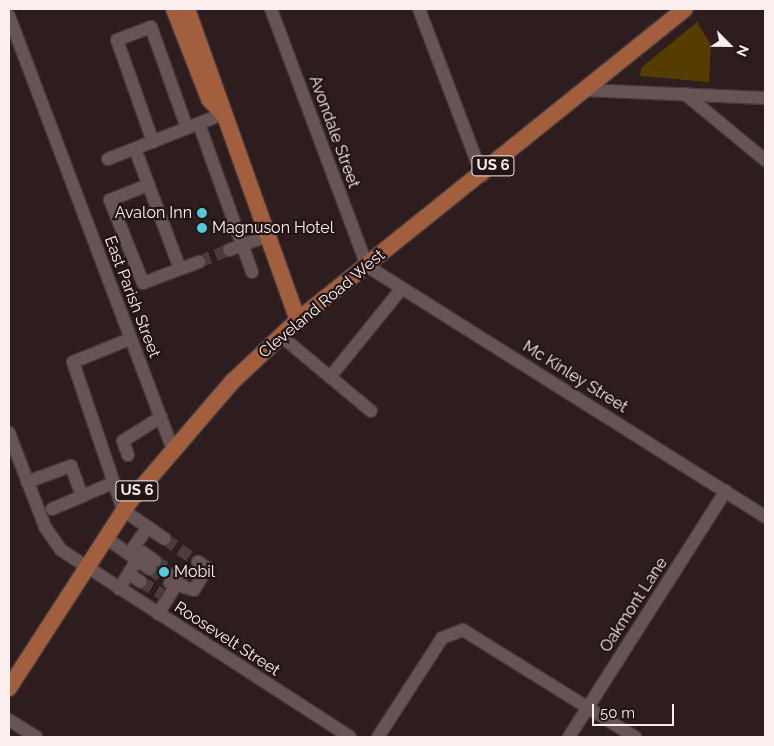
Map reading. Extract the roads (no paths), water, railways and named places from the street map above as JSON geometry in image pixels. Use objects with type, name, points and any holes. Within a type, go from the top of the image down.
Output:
[{"type":"main road","points":[[174,9],[209,99],[222,114]]},
{"type":"main road","points":[[187,9],[220,94],[222,114],[298,320]]},
{"type":"main road","name":"Cleveland Road West","points":[[9,688],[123,510],[172,448],[281,336],[298,320],[482,175],[685,9]]},
{"type":"street","name":"Avondale Street","points":[[271,9],[367,266]]},
{"type":"street","points":[[419,9],[482,175]]},
{"type":"street","name":"East Parish Street","points":[[9,16],[172,448]]},
{"type":"street","points":[[153,142],[117,40],[151,27],[193,126],[236,248],[252,272]]},
{"type":"street","points":[[584,90],[765,98]]},
{"type":"street","points":[[685,94],[765,160]]},
{"type":"street","points":[[108,159],[222,114]]},
{"type":"street","points":[[135,149],[180,270]]},
{"type":"street","points":[[148,185],[110,200],[144,283],[199,262]]},
{"type":"street","points":[[236,248],[267,236]]},
{"type":"street","name":"Mc Kinley Street","points":[[367,266],[765,516]]},
{"type":"street","points":[[330,377],[402,288]]},
{"type":"street","points":[[281,336],[371,410]]},
{"type":"street","points":[[130,339],[73,362],[112,483],[123,510],[165,539]]},
{"type":"street","points":[[128,455],[123,441],[161,417]]},
{"type":"street","name":"Roosevelt Street","points":[[9,433],[27,482],[52,539],[86,568],[350,737]]},
{"type":"street","points":[[27,482],[71,466],[82,496]]},
{"type":"street","points":[[52,509],[112,483]]},
{"type":"street","name":"Oakmont Lane","points":[[569,737],[726,491]]},
{"type":"street","points":[[119,589],[128,574],[133,558],[148,527]]},
{"type":"street","points":[[106,538],[133,558],[152,565]]},
{"type":"street","points":[[158,614],[165,596],[174,581],[194,590],[202,565]]},
{"type":"street","points":[[128,574],[141,582]]},
{"type":"street","points":[[378,737],[440,641],[457,630],[474,633],[635,737]]},
{"type":"street","points":[[9,720],[36,737]]},
{"type":"tunnel","points":[[199,262],[229,250]]},
{"type":"tunnel","points":[[165,539],[198,562]]},
{"type":"tunnel","points":[[155,561],[176,574]]},
{"type":"tunnel","points":[[150,569],[170,583]]},
{"type":"tunnel","points":[[141,582],[162,594]]},
{"type":"place","name":"Avalon Inn","points":[[202,213]]},
{"type":"place","name":"Magnuson Hotel","points":[[202,228]]},
{"type":"place","name":"Mobil","points":[[164,572]]}]
